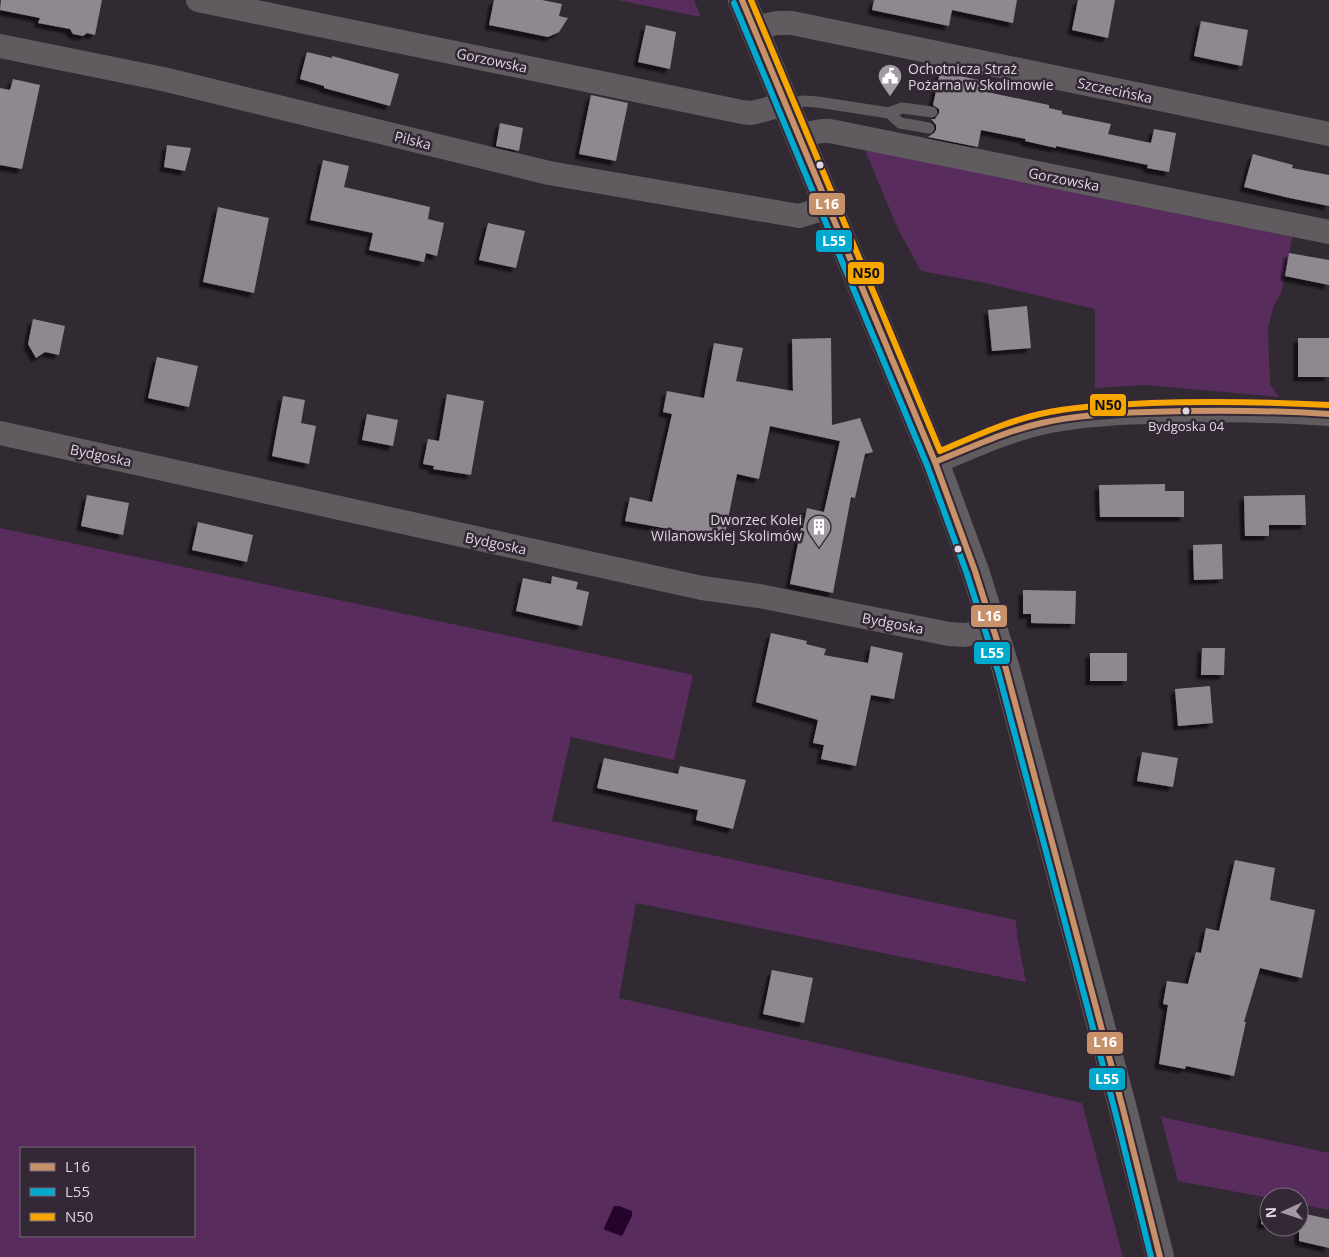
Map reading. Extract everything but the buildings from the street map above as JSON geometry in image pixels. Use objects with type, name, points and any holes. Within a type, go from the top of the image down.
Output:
[{"type":"main road","points":[[742,0],[935,462],[975,571],[1006,669],[1123,1109],[1160,1257]]},
{"type":"street","name":"Gorzowska","points":[[198,0],[742,112],[752,112],[786,104]]},
{"type":"street","name":"Szczecińska","points":[[754,28],[777,23],[792,23],[1329,134]]},
{"type":"street","name":"Pilska","points":[[0,46],[163,79],[549,173],[799,216],[828,207]]},
{"type":"street","name":"Gorzowska","points":[[799,136],[830,131],[1329,232]]},
{"type":"street","points":[[935,462],[1018,430],[1043,422],[1075,417],[1132,412],[1200,410],[1329,414]]},
{"type":"street","name":"Bydgoska","points":[[0,433],[694,586],[759,596],[949,634],[964,635],[994,630]]},
{"type":"lane","points":[[786,104],[804,101],[889,113],[902,108],[932,112]]},
{"type":"lane","points":[[889,113],[900,123],[929,128]]},
{"type":"shaded area","points":[[617,0],[694,0],[701,17]]},
{"type":"shaded area","points":[[864,148],[1293,233],[1281,293],[1273,308],[1268,328],[1270,384],[1279,397],[1145,385],[1095,388],[1095,309],[981,282],[921,271],[898,229]]},
{"type":"shaded area","points":[[0,528],[693,675],[674,760],[571,737],[552,821],[1016,920],[1017,936],[1026,982],[636,903],[619,998],[1082,1103],[1123,1257],[0,1257]]},
{"type":"shaded area","points":[[1161,1117],[1329,1153],[1329,1210],[1309,1206],[1309,1187],[1259,1187],[1259,1196],[1178,1181]]},
{"type":"shaded area","points":[[614,1206],[632,1211],[632,1216],[622,1236],[604,1228]]},
{"type":"transit line","name":"L16","points":[[742,0],[935,462],[975,571],[1006,669],[1123,1109],[1160,1257]]},
{"type":"transit line","name":"N50","points":[[751,0],[940,451],[1014,421],[1054,411],[1108,405],[1195,402],[1329,405]]},
{"type":"transit line","name":"L55","points":[[734,3],[927,465],[967,574],[998,671],[1115,1111],[1151,1257]]},
{"type":"transit line","name":"L16","points":[[935,462],[1015,430],[1081,416],[1193,411],[1329,414]]},
{"type":"place","name":"Ochotnicza Straż Pożarna w Skolimowie","points":[[890,97]]},
{"type":"place","name":"Bydgoska 04","points":[[1186,411]]},
{"type":"place","name":"Dworzec Kolei Wilanowskiej Skolimów","points":[[819,548]]}]
